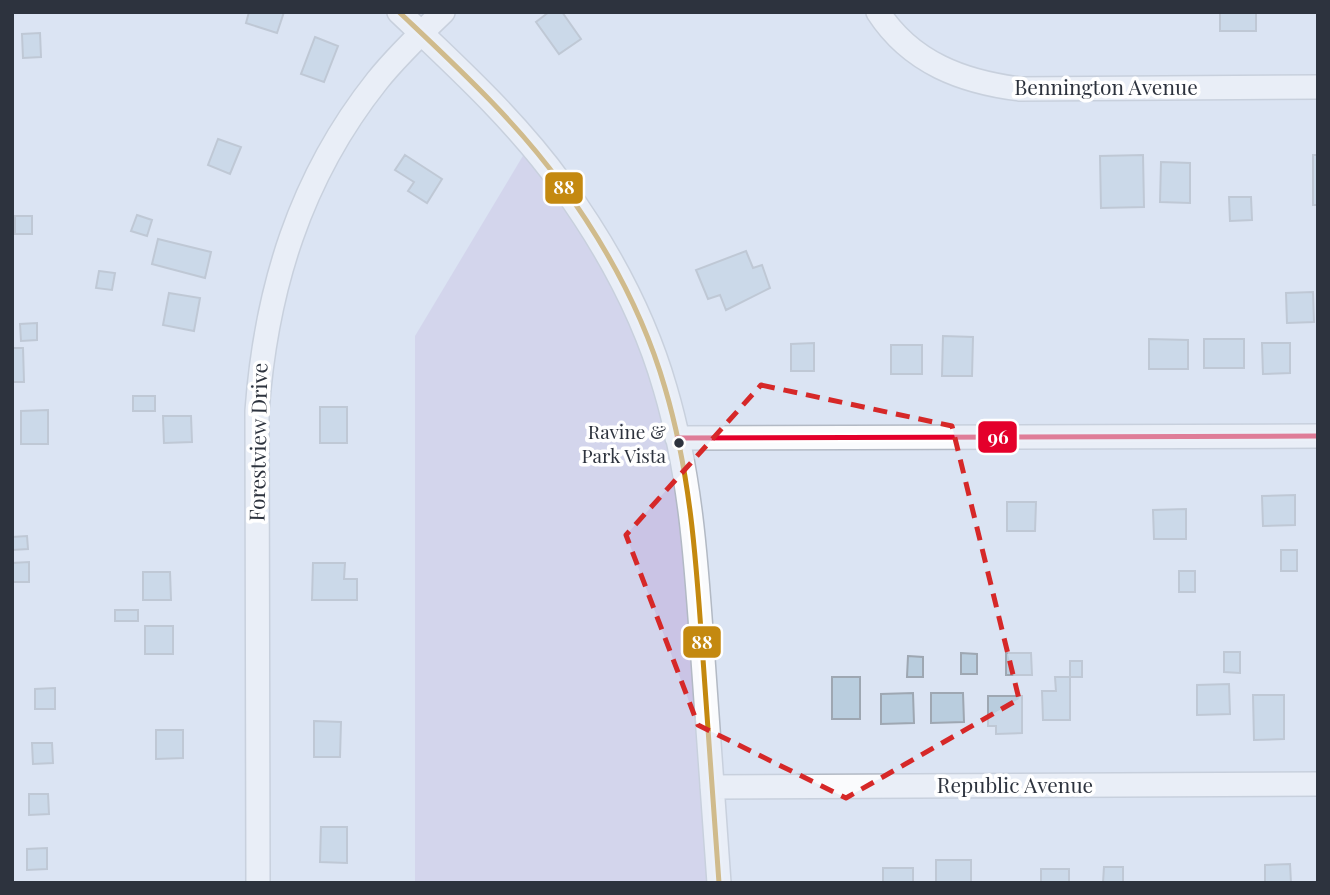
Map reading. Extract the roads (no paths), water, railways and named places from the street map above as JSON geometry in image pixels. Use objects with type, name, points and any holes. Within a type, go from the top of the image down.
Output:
[{"type":"street","points":[[398,12],[530,144],[594,233],[645,331],[665,387],[695,538],[719,883]]},
{"type":"street","name":"Forestview Drive","points":[[258,883],[257,411],[261,352],[279,270],[307,198],[328,154],[378,80],[443,12]]},
{"type":"street","name":"Bennington Avenue","points":[[878,12],[919,56],[956,76],[989,85],[1020,89],[1318,87]]},
{"type":"street","points":[[677,438],[1318,436]]},
{"type":"street","name":"Republic Avenue","points":[[712,787],[1318,784]]},
{"type":"place","name":"Ravine & Park Vista","points":[[679,443]]}]
